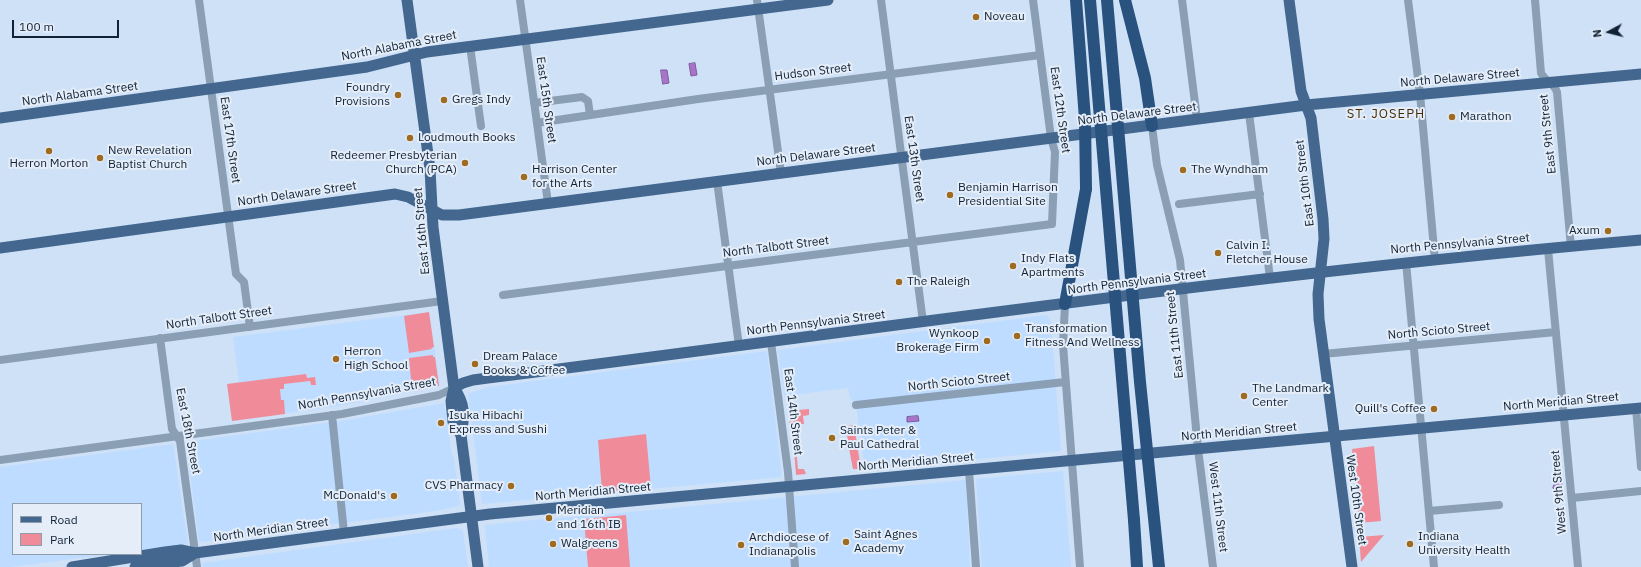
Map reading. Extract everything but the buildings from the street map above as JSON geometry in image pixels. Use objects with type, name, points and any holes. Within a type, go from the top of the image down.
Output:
[{"type":"highway","points":[[1065,304],[1086,189],[1085,119],[1076,0]]},
{"type":"highway","points":[[1090,0],[1138,567]]},
{"type":"highway","points":[[1107,0],[1158,567]]},
{"type":"highway","points":[[1126,4],[1145,78],[1152,126]]},
{"type":"main road","name":"East 16th Street","points":[[407,0],[430,169],[433,227],[454,388],[451,401],[453,422],[461,433],[478,567]]},
{"type":"main road","name":"North Alabama Street","points":[[0,118],[367,67],[414,55],[758,4],[828,0]]},
{"type":"main road","name":"East 10th Street","points":[[1289,0],[1301,91],[1311,118],[1323,219],[1324,239],[1318,302],[1323,354],[1334,436]]},
{"type":"main road","name":"North Delaware Street","points":[[0,248],[395,194],[408,197],[442,215],[451,216],[1306,105],[1641,74]]},
{"type":"main road","name":"North Pennsylvania Street","points":[[454,388],[473,380],[1270,278],[1406,262],[1641,240]]},
{"type":"main road","name":"North Meridian Street","points":[[72,567],[181,550],[195,553],[472,516],[1638,408]]},
{"type":"main road","name":"West 10th Street","points":[[1334,436],[1352,567]]},
{"type":"main road","name":"North Meridian Street","points":[[136,567],[182,561],[195,553]]},
{"type":"street","name":"East 17th Street","points":[[199,0],[236,274],[244,282],[250,326]]},
{"type":"street","name":"East 15th Street","points":[[520,0],[548,203]]},
{"type":"street","name":"East 13th Street","points":[[881,0],[924,322]]},
{"type":"street","name":"East 12th Street","points":[[1033,0],[1051,138],[1055,152],[1052,224]]},
{"type":"street","points":[[1182,0],[1197,119]]},
{"type":"street","points":[[1408,0],[1420,94],[1435,260]]},
{"type":"street","name":"East 9th Street","points":[[1534,0],[1541,72],[1554,86],[1557,92],[1571,247]]},
{"type":"street","points":[[758,4],[781,173]]},
{"type":"street","points":[[470,46],[481,126]]},
{"type":"street","name":"Hudson Street","points":[[537,123],[769,90],[1040,55]]},
{"type":"street","points":[[534,103],[582,97],[588,101],[590,115]]},
{"type":"street","points":[[1249,113],[1270,278]]},
{"type":"street","name":"East 11th Street","points":[[1152,126],[1157,165],[1180,260],[1198,449]]},
{"type":"street","points":[[717,181],[739,346]]},
{"type":"street","points":[[1179,204],[1260,194]]},
{"type":"street","name":"North Talbott Street","points":[[503,295],[1052,224]]},
{"type":"street","points":[[1548,249],[1564,415]]},
{"type":"street","points":[[1406,262],[1434,567]]},
{"type":"street","name":"North Talbott Street","points":[[0,360],[442,301]]},
{"type":"street","points":[[1065,304],[1062,336],[1080,567]]},
{"type":"street","name":"North Scioto Street","points":[[1323,354],[1556,332]]},
{"type":"street","name":"East 18th Street","points":[[160,338],[172,429],[180,441],[197,567]]},
{"type":"street","name":"East 14th Street","points":[[771,342],[789,486],[795,567]]},
{"type":"street","name":"North Scioto Street","points":[[856,405],[1065,382]]},
{"type":"street","name":"North Pennsylvania Street","points":[[0,460],[332,415],[439,395],[454,388]]},
{"type":"street","points":[[1638,408],[1641,467]]},
{"type":"street","points":[[332,415],[344,533]]},
{"type":"street","name":"West 9th Street","points":[[1564,415],[1578,567]]},
{"type":"street","name":"West 11th Street","points":[[1198,449],[1213,567]]},
{"type":"street","points":[[970,470],[976,567]]},
{"type":"street","points":[[1572,498],[1641,491]]},
{"type":"street","points":[[1428,511],[1499,505]]},
{"type":"shaded area","points":[[695,63],[697,75],[691,76],[689,64]]},
{"type":"shaded area","points":[[661,70],[667,70],[669,83],[663,84]]},
{"type":"shaded area","name":"Herron High School","points":[[429,312],[440,386],[338,406],[232,421],[227,384],[239,382],[233,337]]},
{"type":"shaded area","points":[[1047,315],[1051,322],[1061,451],[865,470],[856,405],[850,397],[848,388],[784,396],[778,350]]},
{"type":"shaded area","points":[[767,351],[782,477],[482,504],[468,394],[488,387]]},
{"type":"shaded area","points":[[444,403],[451,451],[454,459],[460,503],[459,506],[435,511],[199,542],[186,442],[347,420]]},
{"type":"shaded area","points":[[918,416],[919,421],[907,422],[907,417]]},
{"type":"shaded area","points":[[173,444],[188,544],[142,550],[142,503],[12,503],[12,555],[102,555],[11,567],[0,567],[0,467]]},
{"type":"shaded area","points":[[1063,471],[1071,567],[982,567],[976,479]]},
{"type":"shaded area","points":[[1557,479],[1560,480],[1562,484],[1557,493],[1553,488]]},
{"type":"shaded area","points":[[966,480],[970,567],[489,567],[485,525]]},
{"type":"shaded area","points":[[457,528],[463,531],[468,567],[203,567],[202,563]]},
{"type":"green space","points":[[429,312],[434,347],[431,348],[432,349],[409,353],[404,316]]},
{"type":"green space","points":[[433,355],[433,357],[435,357],[439,386],[412,391],[409,358]]},
{"type":"green space","points":[[306,374],[307,378],[315,377],[316,385],[311,385],[310,381],[284,384],[284,389],[280,389],[281,400],[284,400],[285,414],[232,421],[227,384]]},
{"type":"green space","points":[[809,409],[809,415],[803,416],[804,424],[801,424],[801,422],[794,423],[796,446],[793,446],[788,411]]},
{"type":"green space","points":[[854,425],[861,469],[853,469],[849,448],[846,427]]},
{"type":"green space","points":[[646,434],[651,488],[602,492],[598,440]]},
{"type":"green space","points":[[1374,446],[1381,521],[1359,523],[1352,449]]},
{"type":"green space","points":[[794,449],[796,449],[798,469],[804,469],[806,474],[796,475]]},
{"type":"green space","points":[[626,515],[630,567],[588,567],[584,519]]},
{"type":"green space","points":[[1384,535],[1361,562],[1359,537]]},
{"type":"place","name":"Noveau","points":[[976,17]]},
{"type":"place","name":"Foundry Provisions","points":[[398,95]]},
{"type":"place","name":"Gregs Indy","points":[[444,100]]},
{"type":"place","name":"Marathon","points":[[1452,117]]},
{"type":"place","name":"Loudmouth Books","points":[[410,138]]},
{"type":"place","name":"Herron Morton","points":[[49,151]]},
{"type":"place","name":"New Revelation Baptist Church","points":[[100,158]]},
{"type":"place","name":"Redeemer Presbyterian Church (PCA)","points":[[465,163]]},
{"type":"place","name":"The Wyndham","points":[[1183,170]]},
{"type":"place","name":"Harrison Center for the Arts","points":[[524,177]]},
{"type":"place","name":"Benjamin Harrison Presidential Site","points":[[950,195]]},
{"type":"place","name":"Axum","points":[[1608,231]]},
{"type":"place","name":"Calvin I. Fletcher House","points":[[1218,253]]},
{"type":"place","name":"Indy Flats Apartments","points":[[1013,266]]},
{"type":"place","name":"The Raleigh","points":[[899,282]]},
{"type":"place","name":"Transformation Fitness And Wellness","points":[[1017,336]]},
{"type":"place","name":"Wynkoop Brokerage Firm","points":[[987,341]]},
{"type":"place","name":"Herron High School","points":[[336,359]]},
{"type":"place","name":"Dream Palace Books & Coffee","points":[[475,364]]},
{"type":"place","name":"The Landmark Center","points":[[1244,396]]},
{"type":"place","name":"Quill's Coffee","points":[[1434,409]]},
{"type":"place","name":"Isuka Hibachi Express and Sushi","points":[[441,423]]},
{"type":"place","name":"Saints Peter & Paul Cathedral","points":[[832,438]]},
{"type":"place","name":"CVS Pharmacy","points":[[511,486]]},
{"type":"place","name":"McDonald's","points":[[394,496]]},
{"type":"place","name":"Meridian and 16th IB","points":[[549,518]]},
{"type":"place","name":"Saint Agnes Academy","points":[[846,542]]},
{"type":"place","name":"Walgreens","points":[[553,544]]},
{"type":"place","name":"Indiana University Health","points":[[1410,544]]},
{"type":"place","name":"Archdiocese of Indianapolis","points":[[741,545]]},
{"type":"district","name":"ST. JOSEPH","points":[[1386,114]]}]
